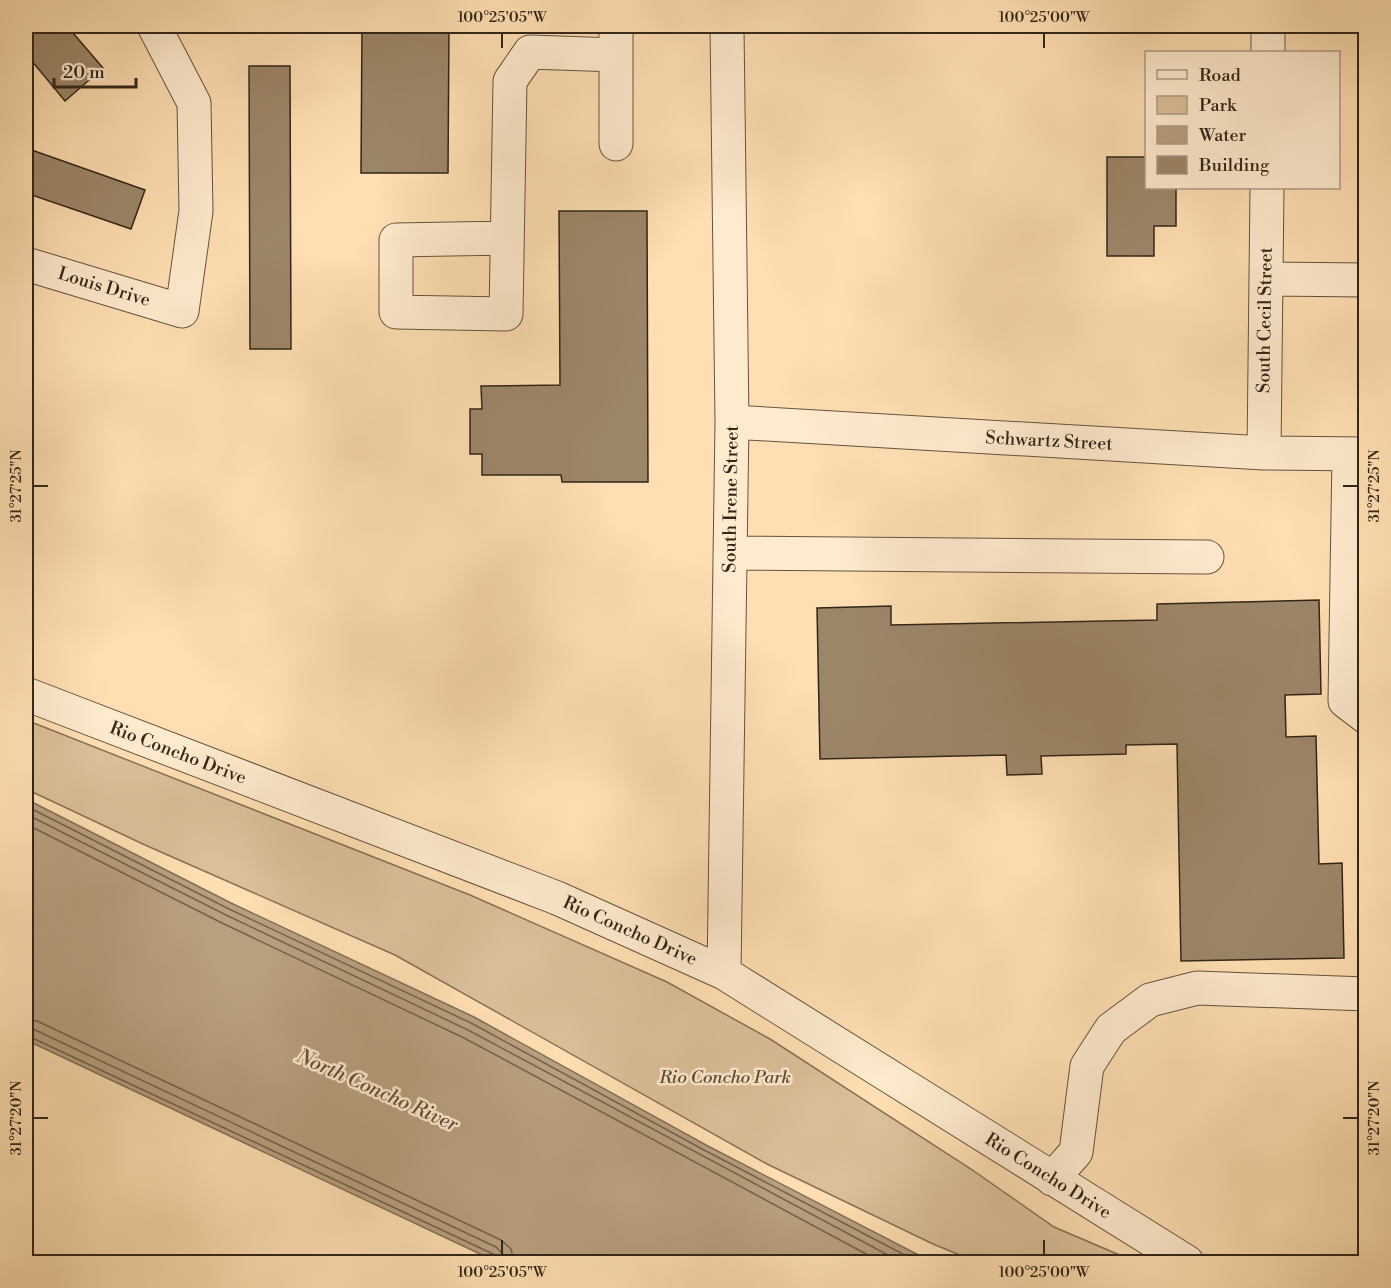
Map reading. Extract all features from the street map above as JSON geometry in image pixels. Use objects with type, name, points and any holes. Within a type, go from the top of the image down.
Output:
[{"type":"street","name":"Louis Drive","points":[[26,264],[182,311],[196,211],[194,103],[154,26]]},
{"type":"street","name":"South Irene Street","points":[[724,973],[732,422],[727,26]]},
{"type":"street","points":[[1268,26],[1268,51]]},
{"type":"street","points":[[507,238],[510,81],[530,52],[616,40],[616,144]]},
{"type":"street","name":"South Cecil Street","points":[[1264,453],[1267,189]]},
{"type":"street","points":[[1266,279],[1365,280]]},
{"type":"street","name":"Schwartz Street","points":[[732,422],[1264,453],[1357,454]]},
{"type":"street","points":[[1357,454],[1345,701],[1365,717]]},
{"type":"street","points":[[730,553],[1207,557]]},
{"type":"street","name":"Rio Concho Drive","points":[[26,694],[557,898],[724,973],[1187,1263]]},
{"type":"street","points":[[1052,1179],[1076,1152],[1087,1066],[1111,1029],[1150,1000],[1197,988],[1365,994]]},
{"type":"green space","name":"Rio Concho Park","points":[[26,720],[470,895],[667,982],[770,1039],[971,1169],[1054,1227],[1136,1262],[977,1262],[933,1244],[767,1164],[395,955],[145,845],[26,789]]},
{"type":"water","name":"North Concho River","points":[[26,799],[231,903],[474,1017],[706,1145],[932,1262],[497,1262],[26,1040]]},
{"type":"building","points":[[26,26],[67,26],[103,68],[65,101],[26,54]]},
{"type":"building","points":[[362,26],[449,26],[448,173],[361,173]]},
{"type":"building","points":[[249,66],[290,66],[291,349],[250,349]]},
{"type":"building","points":[[26,148],[145,190],[131,229],[26,193]]},
{"type":"building","points":[[1107,157],[1145,157],[1145,189],[1176,189],[1176,226],[1154,226],[1154,256],[1107,256]]},
{"type":"building","points":[[559,211],[647,211],[648,482],[562,482],[561,475],[482,475],[482,454],[470,454],[470,409],[482,409],[481,386],[560,385]]},
{"type":"building","points":[[1319,600],[1321,694],[1285,695],[1286,737],[1316,736],[1319,864],[1342,863],[1344,958],[1181,961],[1177,744],[1126,745],[1126,754],[1041,756],[1042,774],[1007,775],[1006,755],[820,759],[817,608],[891,606],[891,625],[1157,620],[1157,604]]}]
